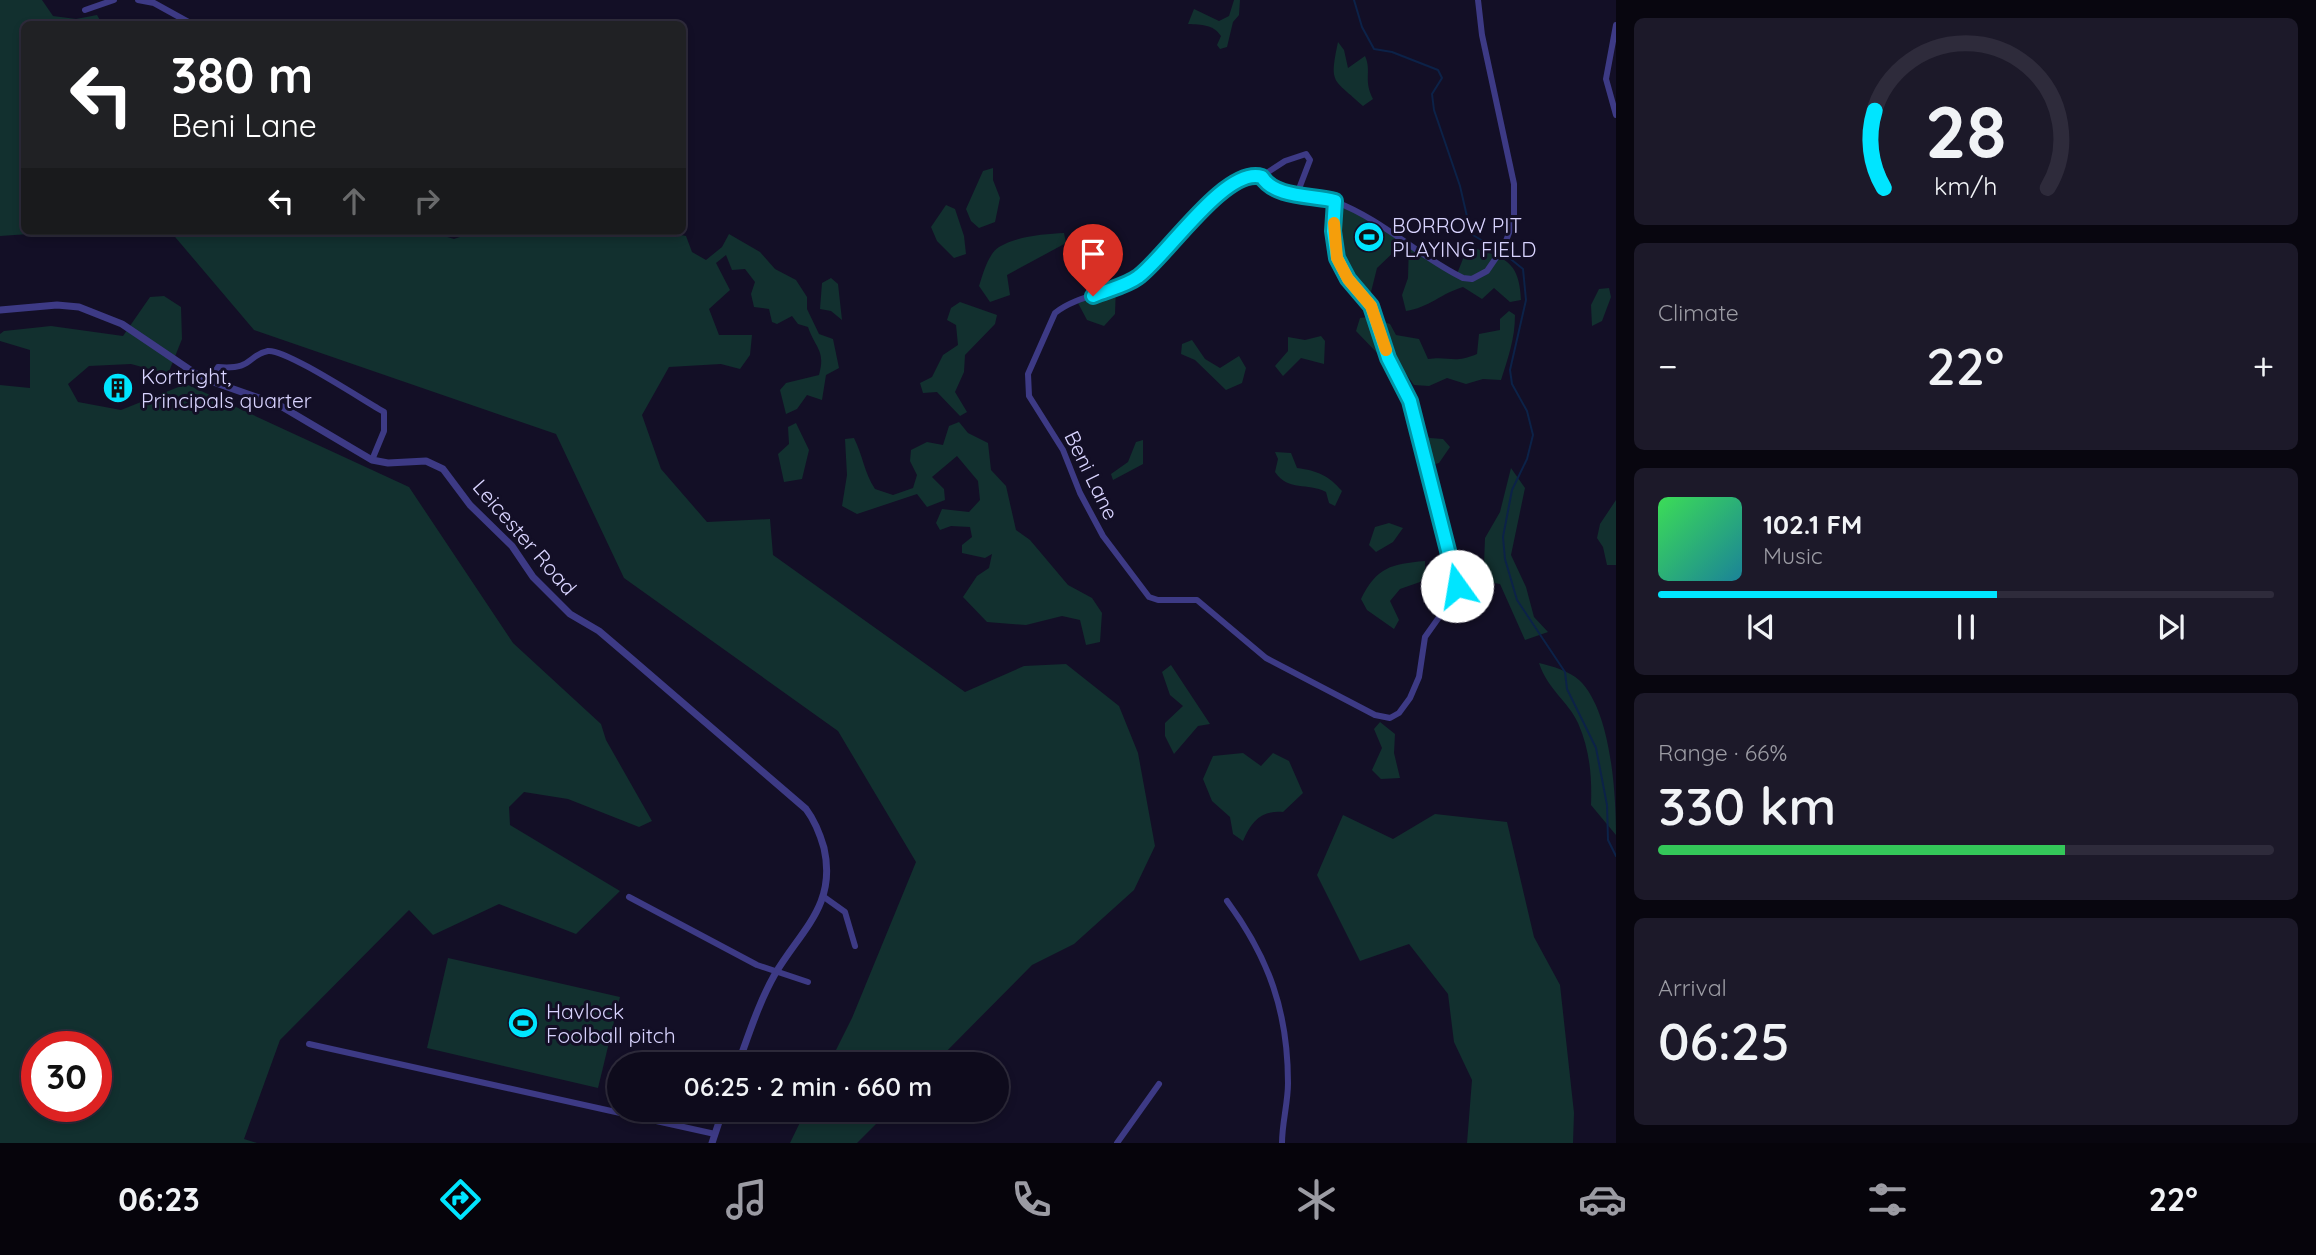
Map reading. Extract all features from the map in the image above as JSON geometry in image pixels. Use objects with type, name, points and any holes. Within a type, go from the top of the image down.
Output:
[{"type":"street","points":[[85,10],[114,0]]},
{"type":"street","points":[[138,0],[154,3],[187,21]]},
{"type":"street","points":[[1262,177],[1269,187],[1280,192],[1335,201],[1373,219],[1463,278],[1479,277],[1497,258],[1514,220],[1514,184],[1482,35],[1478,0]]},
{"type":"street","points":[[1616,25],[1606,79],[1616,115]]},
{"type":"street","name":"Beni Lane","points":[[1297,194],[1310,160],[1306,154],[1284,161],[1262,177],[1251,176],[1212,199],[1178,233],[1166,252],[1136,279],[1060,308],[1043,336],[1028,374],[1027,387],[1032,404],[1063,450],[1090,514],[1144,592],[1153,600],[1197,600],[1266,658],[1382,718],[1399,713],[1410,698],[1419,677],[1425,637],[1447,606],[1457,579],[1439,523],[1410,401],[1388,358],[1371,306],[1348,279],[1337,258],[1333,231],[1335,201]]},
{"type":"street","name":"Leicester Road","points":[[0,310],[57,305],[79,307],[122,324],[176,364],[209,381],[279,405],[372,460],[388,463],[426,461],[443,468],[470,505],[512,546],[533,577],[570,614],[624,652],[802,804],[813,819],[824,851],[827,876],[824,897],[807,929],[776,973],[743,1052]]},
{"type":"street","points":[[209,381],[218,367],[238,369],[265,352],[272,351],[304,365],[384,412],[384,432],[372,460]]},
{"type":"street","points":[[629,897],[684,929],[776,973],[808,982]]},
{"type":"street","points":[[824,897],[845,912],[855,946]]},
{"type":"street","points":[[1227,901],[1259,948],[1279,1005],[1288,1085],[1282,1143]]},
{"type":"street","points":[[309,1044],[715,1134]]},
{"type":"street","points":[[1117,1143],[1160,1084]]},
{"type":"street","points":[[712,1143],[719,1122]]},
{"type":"green space","points":[[0,0],[42,0],[53,16],[76,19],[97,15],[100,21],[21,21],[21,235],[0,236]]},
{"type":"green space","points":[[1234,0],[1240,0],[1239,15],[1233,22],[1227,47],[1220,49],[1217,45],[1221,36],[1214,29],[1188,24],[1194,9],[1219,21],[1229,16]]},
{"type":"green space","points":[[1338,42],[1344,50],[1348,68],[1365,56],[1373,99],[1363,106],[1336,80],[1334,66]]},
{"type":"green space","points":[[993,168],[993,180],[1000,198],[995,222],[979,228],[971,221],[966,209],[983,171]]},
{"type":"green space","points":[[1335,201],[1402,238],[1399,247],[1377,268],[1370,296],[1365,299],[1348,276],[1339,254],[1335,230]]},
{"type":"green space","points":[[946,205],[955,209],[964,236],[966,254],[954,258],[937,241],[931,227]]},
{"type":"green space","points":[[1064,233],[1066,243],[1007,275],[1010,295],[990,302],[979,286],[986,265],[995,250],[1022,238]]},
{"type":"green space","points":[[729,234],[760,252],[775,269],[796,280],[807,297],[807,309],[819,334],[833,339],[839,368],[826,375],[822,400],[807,395],[797,409],[786,414],[780,390],[786,383],[819,375],[819,349],[808,327],[798,324],[792,316],[777,324],[772,322],[769,309],[754,307],[751,294],[755,282],[745,269],[732,270],[726,255],[716,263],[730,290],[709,309],[719,335],[752,335],[750,355],[740,369],[721,364],[669,367],[642,415],[661,469],[707,522],[770,519],[773,555],[965,692],[1024,666],[1066,664],[1119,706],[1138,753],[1155,846],[1134,890],[1074,944],[1032,965],[946,1052],[835,1052],[852,1018],[916,862],[838,731],[624,578],[556,434],[254,330],[173,235],[441,235],[454,239],[466,235],[681,235],[686,236],[692,252],[706,260],[722,247]]},
{"type":"green space","points":[[1409,243],[1457,274],[1468,246],[1500,258],[1513,268],[1517,276],[1521,300],[1510,302],[1494,288],[1482,299],[1463,287],[1421,307],[1406,311],[1402,295],[1408,278]]},
{"type":"green space","points":[[831,278],[838,284],[842,320],[831,311],[820,309],[822,283]]},
{"type":"green space","points":[[1116,286],[1115,314],[1104,326],[1087,320],[1078,303]]},
{"type":"green space","points":[[1609,288],[1611,297],[1602,321],[1592,326],[1591,305],[1599,289]]},
{"type":"green space","points":[[164,296],[181,307],[182,339],[168,374],[131,364],[89,366],[68,384],[78,402],[121,410],[186,384],[409,487],[513,643],[601,724],[606,740],[652,821],[639,827],[568,799],[524,792],[509,807],[510,825],[620,891],[576,934],[499,904],[433,935],[409,910],[280,1040],[244,1139],[257,1143],[0,1143],[0,385],[30,388],[30,350],[0,341],[0,334],[4,331],[51,326],[123,336],[150,297]]},
{"type":"green space","points":[[960,302],[997,315],[995,324],[965,355],[964,372],[955,392],[967,412],[960,416],[937,392],[923,393],[920,383],[932,377],[943,355],[958,345],[956,325],[947,320],[951,308]]},
{"type":"green space","points":[[1509,311],[1515,315],[1514,332],[1501,380],[1483,379],[1466,384],[1447,378],[1429,386],[1414,385],[1401,367],[1381,357],[1356,331],[1360,318],[1368,317],[1390,324],[1396,335],[1419,339],[1428,359],[1462,359],[1477,354],[1479,334],[1500,330],[1500,319]]},
{"type":"green space","points":[[1321,336],[1325,341],[1324,364],[1301,358],[1283,376],[1275,366],[1288,351],[1288,337],[1305,340]]},
{"type":"green space","points":[[1192,340],[1205,359],[1220,368],[1239,356],[1246,368],[1242,383],[1226,390],[1195,360],[1181,354],[1182,344]]},
{"type":"green space","points":[[959,422],[968,433],[988,443],[991,470],[1006,486],[1016,530],[1030,540],[1068,585],[1092,598],[1102,613],[1100,642],[1086,645],[1080,620],[1062,616],[1026,625],[987,622],[963,597],[977,576],[989,568],[992,554],[985,558],[962,553],[962,545],[972,537],[970,527],[951,526],[940,530],[936,523],[942,509],[969,512],[980,500],[978,481],[957,456],[932,477],[944,489],[945,500],[927,507],[917,494],[857,514],[842,506],[847,475],[845,439],[854,438],[875,489],[893,495],[913,488],[917,475],[910,461],[911,450],[927,442],[943,445],[949,426]]},
{"type":"green space","points":[[796,423],[809,450],[802,479],[784,482],[778,454],[789,444],[788,427]]},
{"type":"green space","points":[[1418,432],[1430,438],[1443,439],[1450,447],[1439,463],[1426,467]]},
{"type":"green space","points":[[1143,440],[1143,464],[1113,480],[1111,474],[1128,462],[1136,442]]},
{"type":"green space","points":[[1275,452],[1291,453],[1297,468],[1317,472],[1332,481],[1342,491],[1335,506],[1329,503],[1326,492],[1292,484],[1280,478],[1275,472],[1278,459]]},
{"type":"green space","points":[[1511,468],[1525,488],[1511,555],[1526,587],[1534,617],[1548,632],[1525,640],[1500,584],[1488,582],[1484,564],[1485,538],[1500,512]]},
{"type":"green space","points":[[1616,500],[1616,565],[1607,565],[1603,547],[1597,538],[1600,524]]},
{"type":"green space","points":[[1389,523],[1403,528],[1393,542],[1376,552],[1369,545],[1375,527]]},
{"type":"green space","points":[[1425,561],[1425,572],[1420,582],[1400,589],[1390,601],[1399,620],[1394,629],[1367,610],[1361,599],[1379,574],[1394,566]]},
{"type":"green space","points":[[1539,663],[1565,671],[1579,680],[1598,711],[1610,753],[1616,835],[1591,805],[1589,764],[1578,723],[1547,681]]},
{"type":"green space","points":[[1171,665],[1210,724],[1198,726],[1174,754],[1165,736],[1165,723],[1183,706],[1170,695],[1162,672]]},
{"type":"green space","points":[[1380,722],[1395,734],[1394,753],[1400,778],[1381,779],[1372,770],[1382,748],[1374,729]]},
{"type":"green space","points":[[1243,753],[1261,766],[1273,753],[1289,761],[1303,793],[1283,812],[1269,813],[1258,819],[1243,841],[1233,834],[1230,817],[1212,801],[1203,779],[1213,756]]},
{"type":"green space","points":[[1435,814],[1507,822],[1534,937],[1560,985],[1574,1113],[1573,1143],[1467,1143],[1472,1080],[1454,1042],[1448,994],[1409,944],[1360,961],[1317,875],[1343,815],[1393,839]]},
{"type":"green space","name":"Havlock Foolball pitch","points":[[448,958],[620,997],[598,1088],[427,1048]]},
{"type":"green space","points":[[800,1122],[878,1122],[857,1143],[790,1143]]},
{"type":"waterway","points":[[1354,0],[1362,27],[1374,49],[1392,52],[1438,70],[1442,78],[1432,94],[1434,110],[1460,186],[1471,234],[1497,249]]},
{"type":"waterway","points":[[1502,252],[1523,269],[1526,300],[1510,370],[1512,384],[1527,411],[1533,435],[1527,459],[1512,490],[1503,537],[1505,559],[1517,600],[1565,672],[1567,689],[1596,748],[1607,805],[1608,840],[1616,856]]},
{"type":"slow traffic","points":[[1334,223],[1337,258],[1348,279],[1371,306],[1386,350]]},
{"type":"place","name":"BORROW PIT PLAYING FIELD","points":[[1369,237]]},
{"type":"place","name":"Kortright, Principals quarter","points":[[118,388]]},
{"type":"place","name":"Havlock Foolball pitch","points":[[523,1023]]},
{"type":"route","points":[[1093,296],[1140,276],[1166,252],[1178,233],[1212,199],[1251,176],[1262,177],[1269,187],[1280,192],[1313,195],[1335,201],[1333,231],[1337,258],[1348,279],[1371,306],[1388,358],[1402,380],[1410,401],[1457,586]]}]
